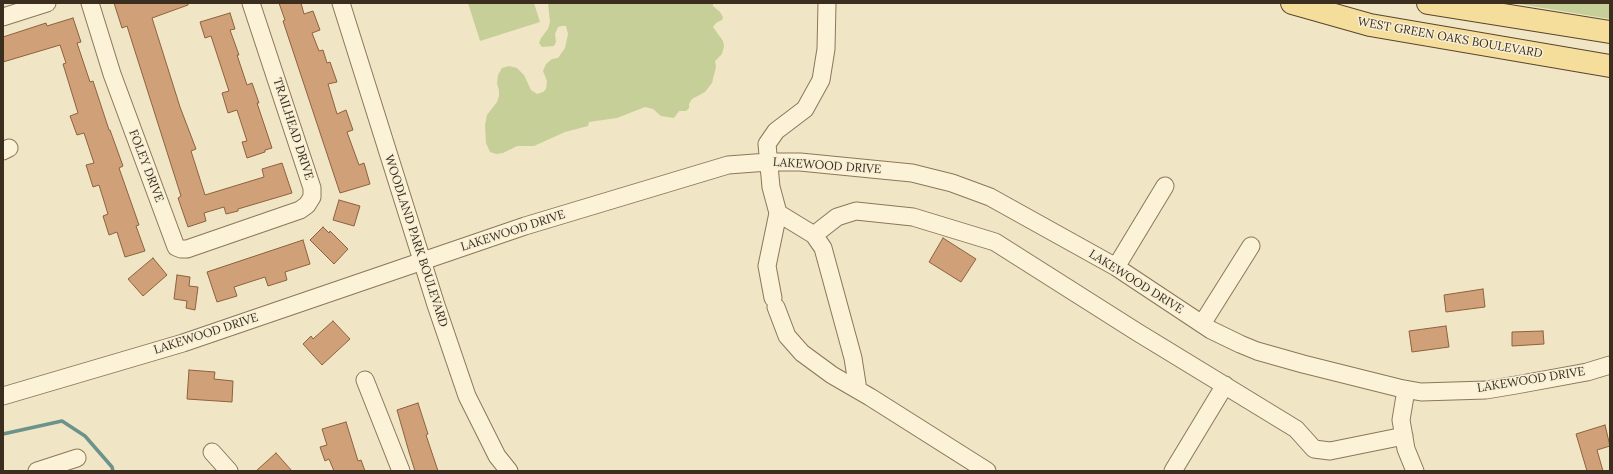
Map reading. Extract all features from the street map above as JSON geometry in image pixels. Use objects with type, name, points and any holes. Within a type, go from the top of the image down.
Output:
[{"type":"main road","name":"WEST GREEN OAKS BOULEVARD","points":[[1292,3],[1370,26],[1610,66]]},
{"type":"main road","points":[[1428,3],[1610,32]]},
{"type":"street","points":[[3,16],[47,3]]},
{"type":"street","name":"FOLEY DRIVE","points":[[90,3],[112,74],[176,247],[187,249],[259,224]]},
{"type":"street","name":"TRAILHEAD DRIVE","points":[[251,3],[312,188],[312,197],[307,205],[300,210],[259,224]]},
{"type":"street","name":"WOODLAND PARK BOULEVARD","points":[[341,3],[436,305],[468,396],[497,456],[509,471]]},
{"type":"street","points":[[827,3],[826,50],[821,80],[805,109],[776,131],[767,144],[771,187],[778,213],[767,266],[775,302],[787,336],[802,353],[832,375],[987,471]]},
{"type":"street","name":"LAKEWOOD DRIVE","points":[[3,396],[183,343],[525,226],[728,164],[768,162],[800,162],[912,173],[952,183],[990,197],[1116,267],[1202,324],[1240,344],[1257,351],[1303,364],[1406,390],[1421,392],[1486,390],[1580,373],[1610,365]]},
{"type":"street","points":[[1116,267],[1165,186]]},
{"type":"street","points":[[814,235],[838,217],[856,211],[913,217],[995,242],[1130,328],[1296,429],[1314,449],[1330,451],[1404,436]]},
{"type":"street","points":[[778,213],[814,235],[823,248],[853,358],[858,390]]},
{"type":"street","points":[[1202,324],[1251,246]]},
{"type":"street","points":[[365,380],[401,471]]},
{"type":"street","points":[[1173,471],[1225,386]]},
{"type":"street","points":[[1406,390],[1401,420],[1406,449],[1415,471]]},
{"type":"street","points":[[212,452],[229,471]]},
{"type":"street","points":[[37,471],[77,458]]},
{"type":"green space","points":[[468,3],[534,3],[540,22],[480,41]]},
{"type":"green space","points":[[548,3],[713,3],[713,6],[723,17],[722,20],[716,23],[713,27],[723,41],[724,46],[722,54],[715,61],[716,67],[712,83],[705,92],[692,99],[689,104],[689,108],[686,111],[679,111],[674,118],[661,116],[653,109],[645,107],[617,118],[589,122],[588,126],[565,132],[534,146],[517,146],[503,153],[496,154],[490,152],[486,143],[485,125],[487,115],[497,102],[499,96],[497,84],[498,75],[502,68],[509,66],[517,68],[524,75],[531,90],[537,94],[546,89],[547,81],[543,71],[546,64],[552,59],[558,58],[565,48],[568,34],[566,26],[558,27],[555,34],[556,42],[554,46],[542,47],[539,43],[548,29],[550,22]]},
{"type":"green space","points":[[1513,3],[1610,3],[1610,19]]},
{"type":"building","points":[[114,3],[188,3],[188,5],[152,18],[180,107],[196,149],[191,151],[205,195],[264,177],[262,169],[282,163],[292,193],[226,214],[224,207],[204,213],[206,221],[188,227],[178,198],[181,196],[127,26],[122,28]]},
{"type":"building","points":[[279,3],[301,3],[304,14],[313,11],[320,30],[312,33],[319,51],[323,50],[327,63],[330,62],[337,82],[328,84],[337,114],[346,110],[353,130],[347,132],[359,165],[364,163],[370,184],[340,193],[283,21],[285,20]]},
{"type":"building","points":[[230,13],[235,29],[230,30],[239,55],[237,55],[247,85],[252,83],[272,148],[247,158],[242,142],[247,141],[237,110],[228,113],[222,93],[229,91],[211,36],[205,38],[200,22]]},
{"type":"building","points":[[73,18],[81,42],[77,43],[90,82],[93,81],[109,130],[123,166],[119,168],[139,225],[136,226],[145,251],[125,257],[117,232],[109,235],[103,216],[108,214],[99,185],[93,187],[86,165],[94,163],[84,133],[77,135],[70,116],[78,113],[63,64],[66,63],[60,45],[3,62],[3,37],[46,23],[47,26]]},
{"type":"building","points":[[339,200],[360,206],[354,226],[333,220]]},
{"type":"building","points":[[323,227],[329,233],[330,231],[348,249],[334,264],[310,240]]},
{"type":"building","points":[[943,238],[976,259],[961,282],[929,262]]},
{"type":"building","points":[[303,240],[310,264],[285,272],[287,280],[268,286],[265,277],[234,287],[237,296],[217,302],[207,272]]},
{"type":"building","points":[[153,258],[167,275],[143,296],[128,279]]},
{"type":"building","points":[[177,275],[190,277],[189,286],[198,287],[195,310],[186,308],[187,301],[174,299]]},
{"type":"building","points":[[1483,289],[1485,307],[1446,312],[1444,295]]},
{"type":"building","points":[[333,321],[350,339],[322,365],[303,344],[311,336],[313,339]]},
{"type":"building","points":[[1446,326],[1449,347],[1412,352],[1409,331]]},
{"type":"building","points":[[1543,331],[1544,344],[1512,346],[1512,332]]},
{"type":"building","points":[[189,370],[215,372],[214,379],[233,381],[232,402],[187,399]]},
{"type":"building","points":[[418,403],[428,434],[426,435],[438,471],[415,471],[409,452],[397,410]]},
{"type":"building","points":[[346,422],[358,461],[361,460],[365,471],[334,471],[329,459],[325,461],[320,447],[327,445],[322,429]]},
{"type":"building","points":[[1605,425],[1610,446],[1597,450],[1603,471],[1587,471],[1576,434]]},
{"type":"building","points":[[276,453],[292,471],[256,471]]},
{"type":"waterway","points":[[3,434],[62,421],[85,436],[112,467],[113,471]]}]
